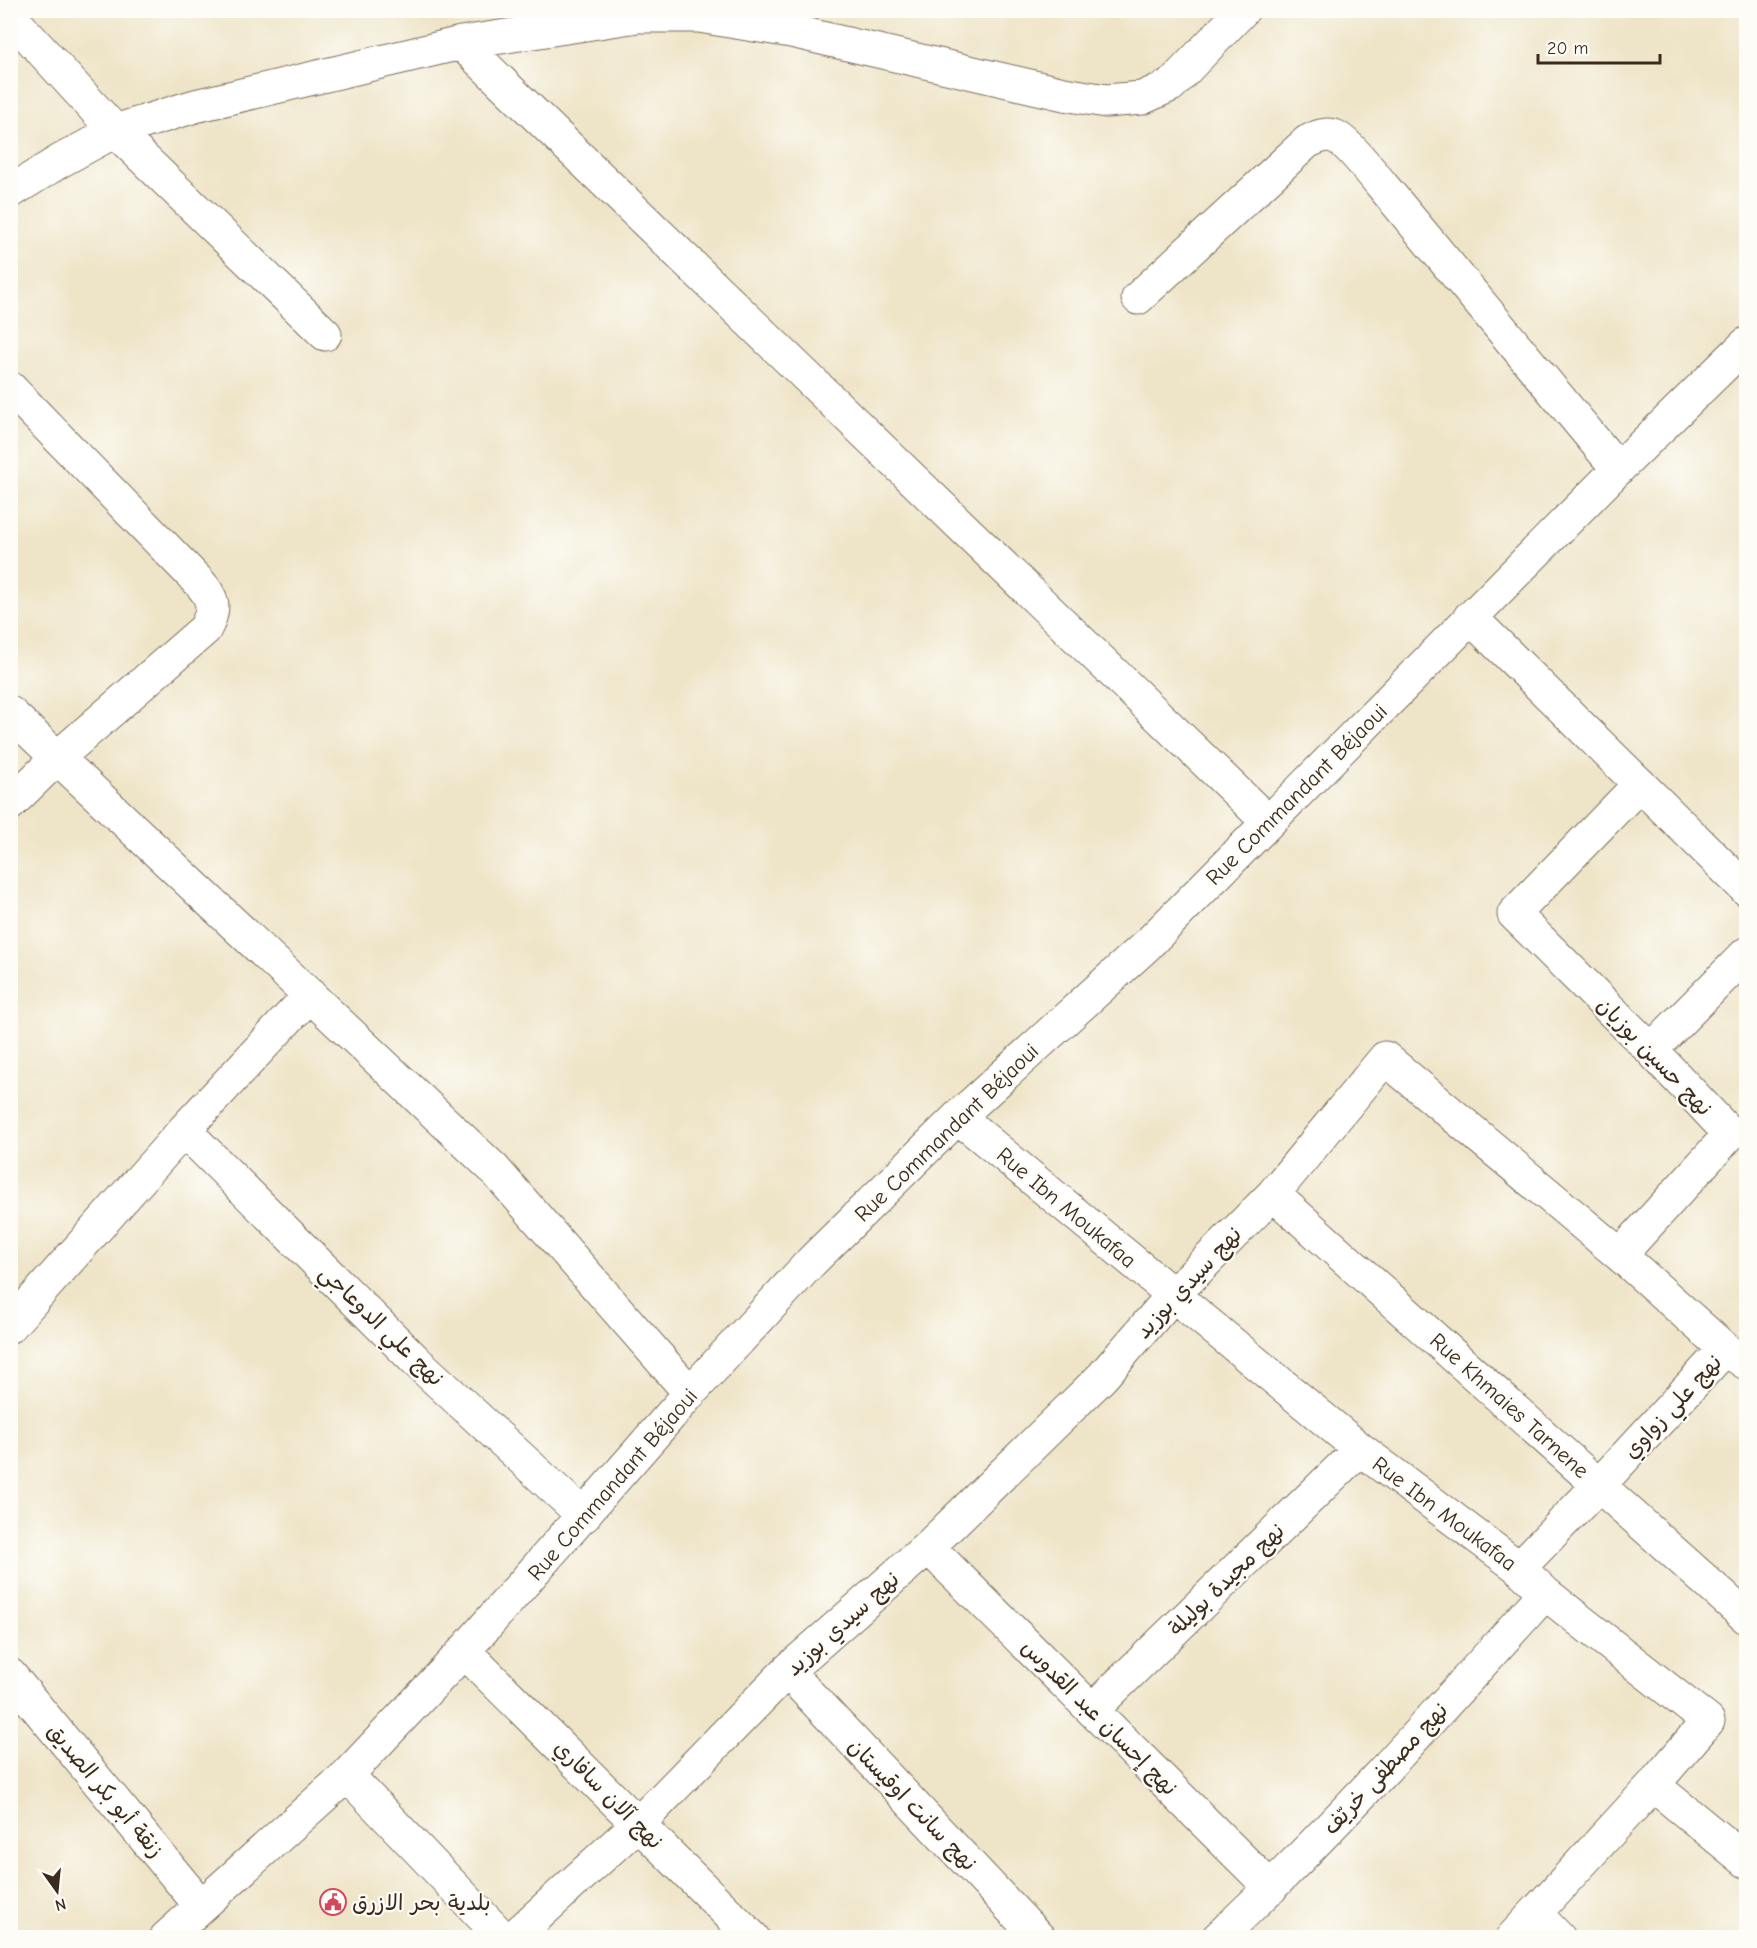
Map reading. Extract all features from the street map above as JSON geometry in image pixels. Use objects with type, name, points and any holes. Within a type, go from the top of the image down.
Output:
[{"type":"street","points":[[10,192],[115,131],[195,106],[461,43],[638,13],[699,16],[791,31],[1052,91],[1106,101],[1142,98],[1171,85],[1244,10]]},
{"type":"street","points":[[10,16],[115,131],[325,334]]},
{"type":"street","points":[[461,43],[1268,822]]},
{"type":"street","points":[[1138,298],[1307,142],[1319,136],[1333,136],[1341,140],[1381,183],[1618,469]]},
{"type":"street","name":"Rue Commandant Béjaoui","points":[[166,1938],[347,1774],[464,1651],[690,1393],[811,1262],[958,1117],[1147,945],[1470,617],[1746,344]]},
{"type":"street","points":[[10,388],[198,581],[207,591],[213,604],[205,629],[57,758],[10,804]]},
{"type":"street","points":[[1470,617],[1746,889]]},
{"type":"street","points":[[10,713],[494,1169],[690,1393]]},
{"type":"street","name":"نهج حسين بوزيان","points":[[1620,1255],[1730,1134],[1651,1050],[1514,914],[1640,784]]},
{"type":"street","points":[[1651,1050],[1746,954]]},
{"type":"street","points":[[10,1326],[184,1130],[310,995]]},
{"type":"street","name":"نهج سيدي بوزيد","points":[[513,1938],[639,1823],[787,1671],[928,1547],[1102,1377],[1173,1295],[1273,1194],[1385,1058],[1620,1255],[1736,1356]]},
{"type":"street","name":"Rue Ibn Moukafaa","points":[[958,1117],[1360,1449],[1519,1568],[1545,1593],[1708,1721],[1653,1785],[1512,1938]]},
{"type":"street","name":"نهج علي الدوعاجي","points":[[184,1130],[417,1362],[584,1516]]},
{"type":"street","name":"Rue Khmaies Tarnene","points":[[1273,1194],[1600,1484],[1746,1617]]},
{"type":"street","name":"نهج علي زواوي","points":[[1519,1568],[1600,1484],[1736,1356]]},
{"type":"street","name":"نهج مجيدة بوليلة","points":[[1093,1709],[1360,1449]]},
{"type":"street","name":"نهج إحسان عبد القدوس","points":[[928,1547],[1271,1888]]},
{"type":"street","name":"نهج مصطفى خريّف","points":[[1218,1938],[1271,1888],[1419,1733],[1545,1593]]},
{"type":"street","name":"نهج آلان سافاري","points":[[464,1651],[753,1938]]},
{"type":"street","name":"نهج سانت اوقيستان","points":[[787,1671],[1039,1938]]},
{"type":"street","name":"زنقة أبو بكر الصديق","points":[[10,1675],[201,1906]]},
{"type":"street","points":[[347,1774],[503,1938]]},
{"type":"street","points":[[1653,1785],[1746,1861]]},
{"type":"street","points":[[1535,1913],[1559,1938]]},
{"type":"place","name":"بلدية بحر الازرق","points":[[333,1902]]}]
